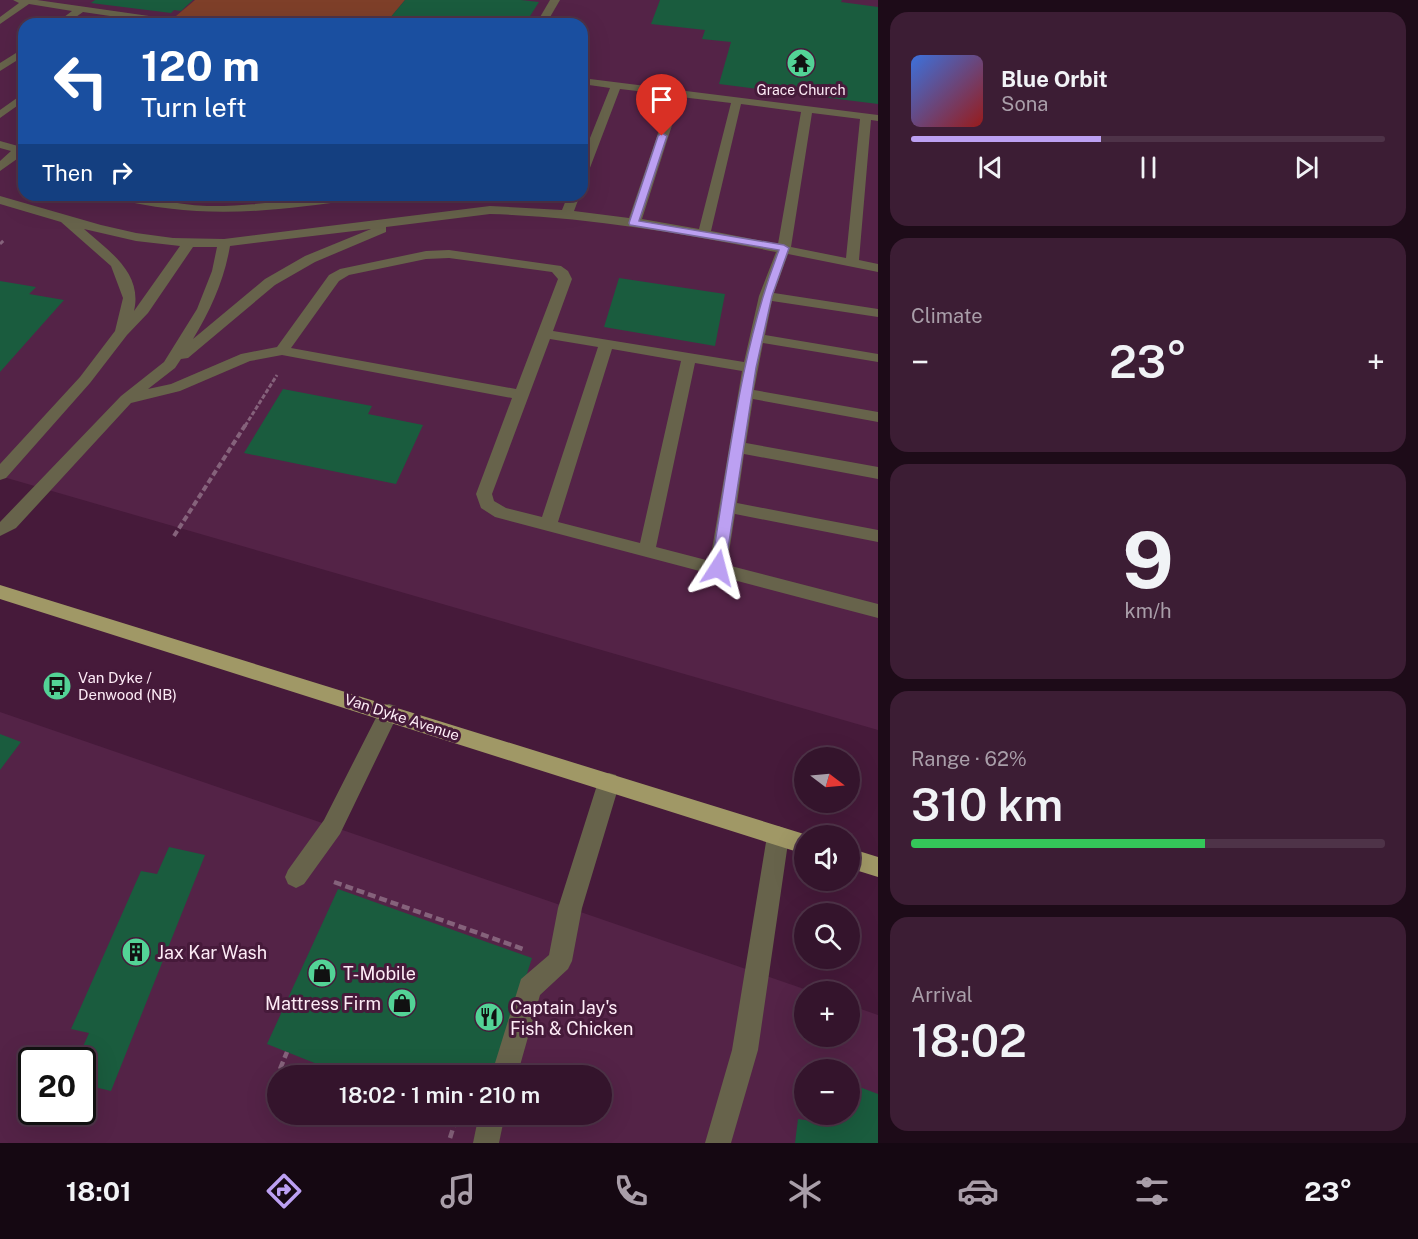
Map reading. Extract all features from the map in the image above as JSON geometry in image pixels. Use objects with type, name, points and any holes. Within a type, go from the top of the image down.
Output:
[{"type":"main road","name":"Van Dyke Avenue","points":[[0,592],[389,712],[794,841]]},
{"type":"main road","points":[[860,861],[878,867]]},
{"type":"lane","points":[[544,18],[555,0]]},
{"type":"lane","points":[[0,21],[23,1],[141,18]]},
{"type":"lane","points":[[68,18],[81,9]]},
{"type":"lane","points":[[120,18],[124,15]]},
{"type":"lane","points":[[0,68],[18,55]]},
{"type":"lane","points":[[588,82],[872,117],[864,138],[852,262]]},
{"type":"lane","points":[[588,157],[616,85]]},
{"type":"lane","points":[[634,223],[677,93]]},
{"type":"lane","points":[[704,234],[736,100]]},
{"type":"lane","points":[[0,115],[18,101]]},
{"type":"lane","points":[[718,568],[750,368],[766,296],[784,248],[807,109]]},
{"type":"lane","points":[[864,138],[878,140]]},
{"type":"lane","points":[[0,144],[18,148]]},
{"type":"lane","points":[[0,167],[18,153]]},
{"type":"lane","points":[[0,200],[155,240],[189,243],[224,243],[490,210],[567,213],[784,248],[878,268]]},
{"type":"lane","points":[[144,201],[176,208],[260,210],[312,201]]},
{"type":"lane","points":[[176,208],[182,201]]},
{"type":"lane","points":[[260,210],[267,201]]},
{"type":"lane","points":[[490,210],[495,201]]},
{"type":"lane","points":[[567,213],[572,201]]},
{"type":"lane","points":[[62,217],[117,264],[130,298],[122,332]]},
{"type":"lane","points":[[0,530],[10,524],[126,399],[270,282],[309,259],[404,220]]},
{"type":"lane","points":[[0,474],[86,380],[122,332],[143,310],[189,243]]},
{"type":"lane","points":[[170,365],[204,309],[219,271],[224,243]]},
{"type":"lane","points":[[282,351],[334,278],[345,272],[426,255],[449,254],[556,269],[563,274],[565,279],[484,494],[487,504],[501,513],[878,611]]},
{"type":"lane","points":[[766,296],[878,313]]},
{"type":"lane","points":[[544,334],[750,368]]},
{"type":"lane","points":[[757,338],[878,358]]},
{"type":"lane","points":[[548,525],[606,345]]},
{"type":"lane","points":[[126,399],[175,388],[246,357],[282,351],[521,395]]},
{"type":"lane","points":[[647,550],[689,358]]},
{"type":"lane","points":[[746,393],[878,417]]},
{"type":"lane","points":[[737,447],[878,473]]},
{"type":"lane","points":[[728,507],[878,536]]},
{"type":"lane","points":[[296,877],[332,827],[389,712]]},
{"type":"lane","points":[[507,1065],[530,988],[560,961],[570,908],[609,782]]},
{"type":"lane","points":[[718,1143],[746,1050],[778,836]]},
{"type":"lane","points":[[486,1143],[490,1125]]},
{"type":"path","points":[[0,244],[4,240]]},
{"type":"path","points":[[174,536],[280,369],[282,351]]},
{"type":"path","points":[[334,882],[357,894],[512,948],[532,952]]},
{"type":"path","points":[[282,1065],[287,1052]]},
{"type":"path","points":[[450,1138],[454,1125]]},
{"type":"shaded area","points":[[0,0],[878,0],[878,730],[0,476]]},
{"type":"shaded area","points":[[195,0],[405,0],[390,18],[188,18],[176,16]]},
{"type":"shaded area","points":[[0,712],[794,985],[794,1047],[860,1047],[860,1009],[878,1015],[878,1143],[0,1143]]},
{"type":"building","points":[[95,0],[193,0],[181,11],[174,10],[171,13],[91,3]]},
{"type":"building","points":[[405,0],[539,2],[529,18],[390,18]]},
{"type":"building","name":"Grace Church","points":[[660,0],[842,0],[841,2],[878,7],[878,104],[719,84],[731,42],[702,39],[705,30],[651,24]]},
{"type":"building","points":[[619,278],[725,294],[715,346],[604,327]]},
{"type":"building","points":[[0,281],[36,287],[29,294],[64,300],[0,372]]},
{"type":"building","points":[[283,389],[372,406],[368,414],[423,425],[396,484],[244,453]]},
{"type":"building","points":[[0,734],[21,742],[0,770]]},
{"type":"building","name":"Jax Kar Wash","points":[[169,847],[205,855],[111,1091],[96,1087],[96,1047],[83,1047],[89,1033],[71,1029],[141,871],[157,874]]},
{"type":"building","points":[[338,889],[532,958],[498,1065],[320,1065],[267,1044]]},
{"type":"building","points":[[860,1087],[878,1094],[878,1143],[795,1143],[797,1125],[860,1125]]},
{"type":"place","name":"Grace Church","points":[[801,63]]},
{"type":"place","name":"Van Dyke / Denwood (NB)","points":[[57,686]]},
{"type":"place","name":"Jax Kar Wash","points":[[136,952]]},
{"type":"place","name":"T-Mobile","points":[[322,973]]},
{"type":"place","name":"Mattress Firm","points":[[402,1003]]},
{"type":"place","name":"Captain Jay's Fish & Chicken","points":[[489,1017]]},
{"type":"route","points":[[662,136],[634,223],[784,248],[766,296],[750,368],[718,568]]}]
